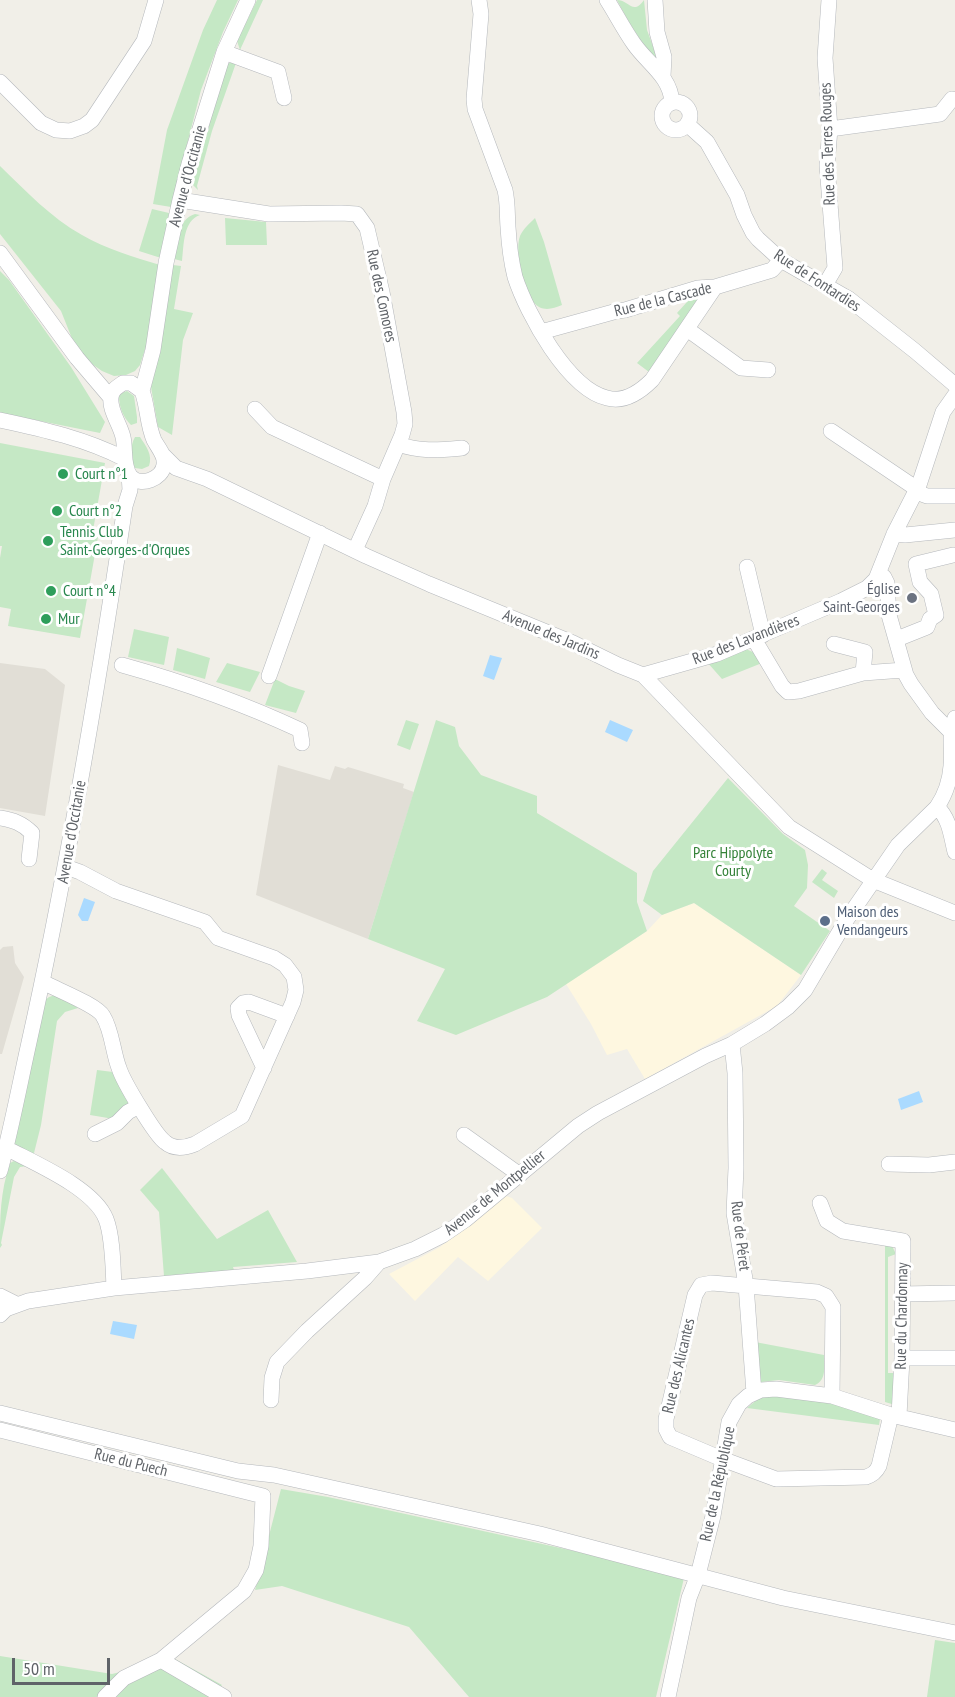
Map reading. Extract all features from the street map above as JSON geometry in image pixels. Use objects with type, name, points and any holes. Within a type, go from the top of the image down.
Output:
[{"type":"street","points":[[0,82],[41,123],[63,131],[84,126],[98,113],[144,40],[156,0]]},
{"type":"street","name":"Avenue d'Occitanie","points":[[132,385],[153,350],[166,263],[189,164],[224,52],[248,0]]},
{"type":"street","points":[[479,0],[481,14],[475,109],[505,190],[510,251],[515,276],[525,303],[541,332],[566,368],[585,386],[608,399],[622,399],[633,395],[652,380],[715,287]]},
{"type":"street","points":[[607,0],[642,56],[663,76],[670,89],[672,102]]},
{"type":"street","points":[[655,0],[657,32],[664,57],[663,76]]},
{"type":"street","name":"Rue des Terres Rouges","points":[[825,285],[835,268],[827,165],[830,129],[825,58],[829,0]]},
{"type":"street","points":[[224,52],[278,72],[284,98]]},
{"type":"street","points":[[830,129],[940,114],[952,99]]},
{"type":"street","points":[[672,102],[681,102],[688,108],[690,116],[687,124],[684,128],[675,130],[666,127],[662,119],[662,111],[672,102]]},
{"type":"street","name":"Rue de Fontardies","points":[[687,124],[707,142],[737,195],[753,233],[772,253],[849,299],[955,385]]},
{"type":"street","name":"Rue des Comores","points":[[180,200],[269,214],[357,214],[367,228],[382,292],[405,424],[375,506],[355,550]]},
{"type":"street","points":[[0,253],[76,358],[111,398]]},
{"type":"street","name":"Rue de la Cascade","points":[[541,332],[772,270],[781,260]]},
{"type":"street","points":[[687,329],[741,368],[768,370]]},
{"type":"street","points":[[92,375],[132,385]]},
{"type":"street","points":[[111,398],[112,392],[132,385]]},
{"type":"street","name":"Avenue des Jardins","points":[[132,385],[169,469],[207,479],[429,584],[563,639],[643,675],[789,827],[873,880],[955,913]]},
{"type":"street","points":[[955,395],[943,412],[917,491],[894,534],[878,576],[884,577],[886,583],[889,615],[905,672],[921,699],[932,712],[953,725],[950,791],[938,807],[951,820],[955,852]]},
{"type":"street","name":"Avenue d'Occitanie","points":[[0,1170],[43,982],[66,867],[105,641],[125,506],[136,486],[127,467],[123,437],[112,408],[111,398]]},
{"type":"street","points":[[255,409],[272,427],[383,479]]},
{"type":"street","points":[[0,420],[37,428],[96,446],[127,467]]},
{"type":"street","points":[[831,431],[917,491],[927,496],[955,496]]},
{"type":"street","points":[[96,446],[123,437]]},
{"type":"street","points":[[398,444],[413,450],[462,448]]},
{"type":"street","points":[[136,486],[169,469]]},
{"type":"street","points":[[894,534],[955,530]]},
{"type":"street","points":[[269,676],[320,533]]},
{"type":"street","points":[[897,639],[927,627],[930,619],[940,616],[931,594],[920,582],[916,564],[953,555]]},
{"type":"street","points":[[747,567],[758,637],[782,686],[788,692],[863,673],[905,672]]},
{"type":"street","name":"Rue des Lavandières","points":[[643,675],[717,654],[758,637],[859,593],[878,576]]},
{"type":"street","points":[[834,644],[865,652],[863,673]]},
{"type":"street","points":[[122,665],[229,699],[300,730],[302,743]]},
{"type":"street","name":"Avenue de Montpellier","points":[[0,1315],[16,1304],[28,1301],[114,1288],[307,1271],[379,1262],[415,1250],[443,1235],[465,1220],[578,1126],[705,1056],[732,1044],[788,1007],[805,990],[847,919],[898,845],[938,807]]},
{"type":"street","points":[[0,818],[15,820],[32,833],[29,859]]},
{"type":"street","points":[[43,982],[94,1008],[103,1016],[119,1071],[139,1106],[164,1142],[178,1148],[188,1147],[242,1116],[287,1016],[296,990],[294,977],[285,965],[274,958],[218,938],[204,922],[116,891],[66,867]]},
{"type":"street","points":[[264,1068],[239,1015],[238,1008],[243,1003],[249,1002],[287,1016]]},
{"type":"street","name":"Rue de Péret","points":[[732,1044],[735,1073],[734,1213],[746,1285],[754,1393]]},
{"type":"street","points":[[95,1134],[117,1123],[128,1112],[139,1106]]},
{"type":"street","points":[[464,1134],[520,1175]]},
{"type":"street","points":[[6,1148],[76,1186],[102,1212],[107,1224],[114,1288]]},
{"type":"street","points":[[889,1164],[929,1165],[955,1162]]},
{"type":"street","name":"Rue du Chardonnay","points":[[820,1203],[827,1221],[843,1231],[903,1241],[902,1358],[895,1416]]},
{"type":"street","points":[[271,1400],[272,1378],[277,1362],[379,1262]]},
{"type":"street","name":"Rue des Alicantes","points":[[832,1396],[832,1307],[831,1302],[821,1293],[746,1285],[712,1283],[701,1285],[666,1419],[666,1430],[670,1437],[776,1479],[866,1477],[871,1476],[879,1466],[895,1416]]},
{"type":"street","points":[[902,1294],[955,1293]]},
{"type":"street","points":[[0,1296],[16,1304]]},
{"type":"street","points":[[902,1358],[955,1358]]},
{"type":"street","points":[[754,1393],[776,1389],[832,1396],[895,1416],[955,1430]]},
{"type":"street","name":"Rue de la République","points":[[668,1697],[689,1598],[698,1575],[712,1516],[729,1422],[748,1396],[754,1393]]},
{"type":"street","points":[[0,1413],[238,1471],[274,1475],[492,1522],[783,1598],[955,1633]]},
{"type":"street","name":"Rue du Puech","points":[[0,1431],[263,1496],[261,1546],[256,1570],[249,1584],[236,1599],[161,1660]]},
{"type":"street","points":[[105,1697],[124,1678],[161,1660],[224,1697]]},
{"type":"shaded area","points":[[0,663],[45,669],[65,685],[45,816],[0,808]]},
{"type":"shaded area","points":[[278,765],[330,780],[335,766],[345,769],[348,767],[404,784],[403,788],[414,792],[368,939],[256,895]]},
{"type":"shaded area","points":[[694,903],[801,975],[777,1006],[645,1079],[627,1049],[607,1055],[566,984],[647,931],[662,915]]},
{"type":"shaded area","points":[[13,946],[15,963],[24,977],[2,1054],[0,1054],[0,950],[3,947]]},
{"type":"shaded area","points":[[506,1196],[512,1198],[542,1228],[488,1281],[458,1257],[415,1301],[389,1274],[440,1247]]},
{"type":"green space","points":[[217,0],[238,0],[201,90],[171,207],[153,204],[167,130],[203,30]]},
{"type":"green space","points":[[257,0],[263,0],[240,50],[237,41]]},
{"type":"green space","points":[[617,0],[637,7],[644,0],[647,30],[658,60],[640,39]]},
{"type":"green space","points":[[229,63],[236,63],[212,131],[197,186],[198,190],[191,179]]},
{"type":"green space","points":[[0,166],[39,203],[70,228],[110,249],[160,265],[149,337],[140,365],[135,371],[126,375],[114,376],[89,362],[75,346],[61,311],[0,234]]},
{"type":"green space","points":[[152,209],[169,213],[161,258],[139,251]]},
{"type":"green space","points":[[195,214],[200,215],[190,222],[187,228],[182,261],[174,259],[181,226]]},
{"type":"green space","points":[[225,218],[266,222],[267,245],[226,245]]},
{"type":"green space","points":[[535,218],[562,305],[551,309],[539,307],[529,295],[519,263],[520,236]]},
{"type":"green space","points":[[173,265],[181,266],[174,309],[193,313],[183,340],[172,435],[158,427],[151,387]]},
{"type":"green space","points":[[0,271],[9,280],[71,367],[105,422],[100,433],[0,413]]},
{"type":"green space","points":[[696,292],[699,295],[698,299],[649,372],[637,363],[680,316],[677,313]]},
{"type":"green space","points":[[127,391],[134,396],[137,417],[137,423],[131,425],[124,415],[119,400],[119,396]]},
{"type":"green space","points":[[135,437],[140,437],[149,454],[149,466],[142,469],[135,468],[131,457]]},
{"type":"green space","name":"Tennis Club Saint-Georges-d'Orques","points":[[0,443],[105,463],[92,536],[98,537],[80,638],[8,626],[11,609],[0,607],[2,546],[0,546]]},
{"type":"green space","points":[[134,629],[169,637],[164,665],[128,657]]},
{"type":"green space","points":[[177,648],[210,658],[205,679],[173,670]]},
{"type":"green space","points":[[746,649],[755,653],[762,663],[722,679],[707,662]]},
{"type":"green space","points":[[227,663],[260,672],[250,692],[216,682]]},
{"type":"green space","points":[[275,679],[305,691],[296,713],[265,705]]},
{"type":"green space","points":[[406,720],[419,724],[410,750],[397,745]]},
{"type":"green space","points":[[436,720],[455,727],[459,746],[481,775],[537,796],[537,813],[637,873],[637,902],[647,931],[547,997],[456,1035],[417,1021],[445,969],[368,939]]},
{"type":"green space","name":"Parc Hippolyte Courty","points":[[728,778],[783,834],[805,850],[808,865],[807,888],[794,906],[830,931],[801,975],[694,903],[662,915],[643,901],[653,871]]},
{"type":"green space","points":[[822,869],[827,873],[822,880],[838,891],[834,898],[812,882]]},
{"type":"green space","points":[[55,995],[78,1008],[65,1012],[57,1021],[41,1125],[33,1157],[12,1146],[44,1001]]},
{"type":"green space","points":[[97,1070],[113,1072],[129,1101],[114,1119],[90,1115]]},
{"type":"green space","points":[[14,1161],[27,1166],[20,1167],[14,1177],[0,1248],[2,1195],[10,1163]]},
{"type":"green space","points":[[162,1168],[217,1239],[268,1210],[297,1262],[164,1276],[159,1212],[140,1190]]},
{"type":"green space","points":[[885,1244],[892,1246],[896,1254],[888,1257],[888,1373],[896,1373],[895,1405],[885,1402]]},
{"type":"green space","points":[[755,1342],[824,1355],[824,1372],[821,1380],[815,1385],[779,1380],[761,1382],[756,1377]]},
{"type":"green space","points":[[777,1395],[839,1405],[880,1419],[879,1425],[747,1408],[759,1398]]},
{"type":"green space","points":[[281,1489],[328,1497],[597,1556],[684,1578],[656,1697],[469,1697],[409,1627],[282,1586],[255,1590]]},
{"type":"green space","points":[[935,1640],[955,1643],[955,1697],[927,1697]]},
{"type":"green space","points":[[0,1656],[112,1674],[175,1659],[222,1685],[211,1697],[0,1697]]},
{"type":"water","points":[[490,655],[502,658],[494,680],[483,676]]},
{"type":"water","points":[[610,720],[633,730],[627,742],[605,732]]},
{"type":"water","points":[[84,898],[95,902],[88,921],[82,921],[78,915]]},
{"type":"water","points":[[919,1091],[923,1102],[901,1110],[898,1099]]},
{"type":"water","points":[[113,1321],[137,1325],[134,1339],[110,1334]]},
{"type":"place","name":"Court n°1","points":[[63,474]]},
{"type":"place","name":"Court n°2","points":[[57,511]]},
{"type":"place","name":"Tennis Club Saint-Georges-d'Orques","points":[[48,541]]},
{"type":"place","name":"Court n°4","points":[[51,591]]},
{"type":"place","name":"Église Saint-Georges","points":[[912,598]]},
{"type":"place","name":"Mur","points":[[46,619]]},
{"type":"place","name":"Maison des Vendangeurs","points":[[825,921]]}]
